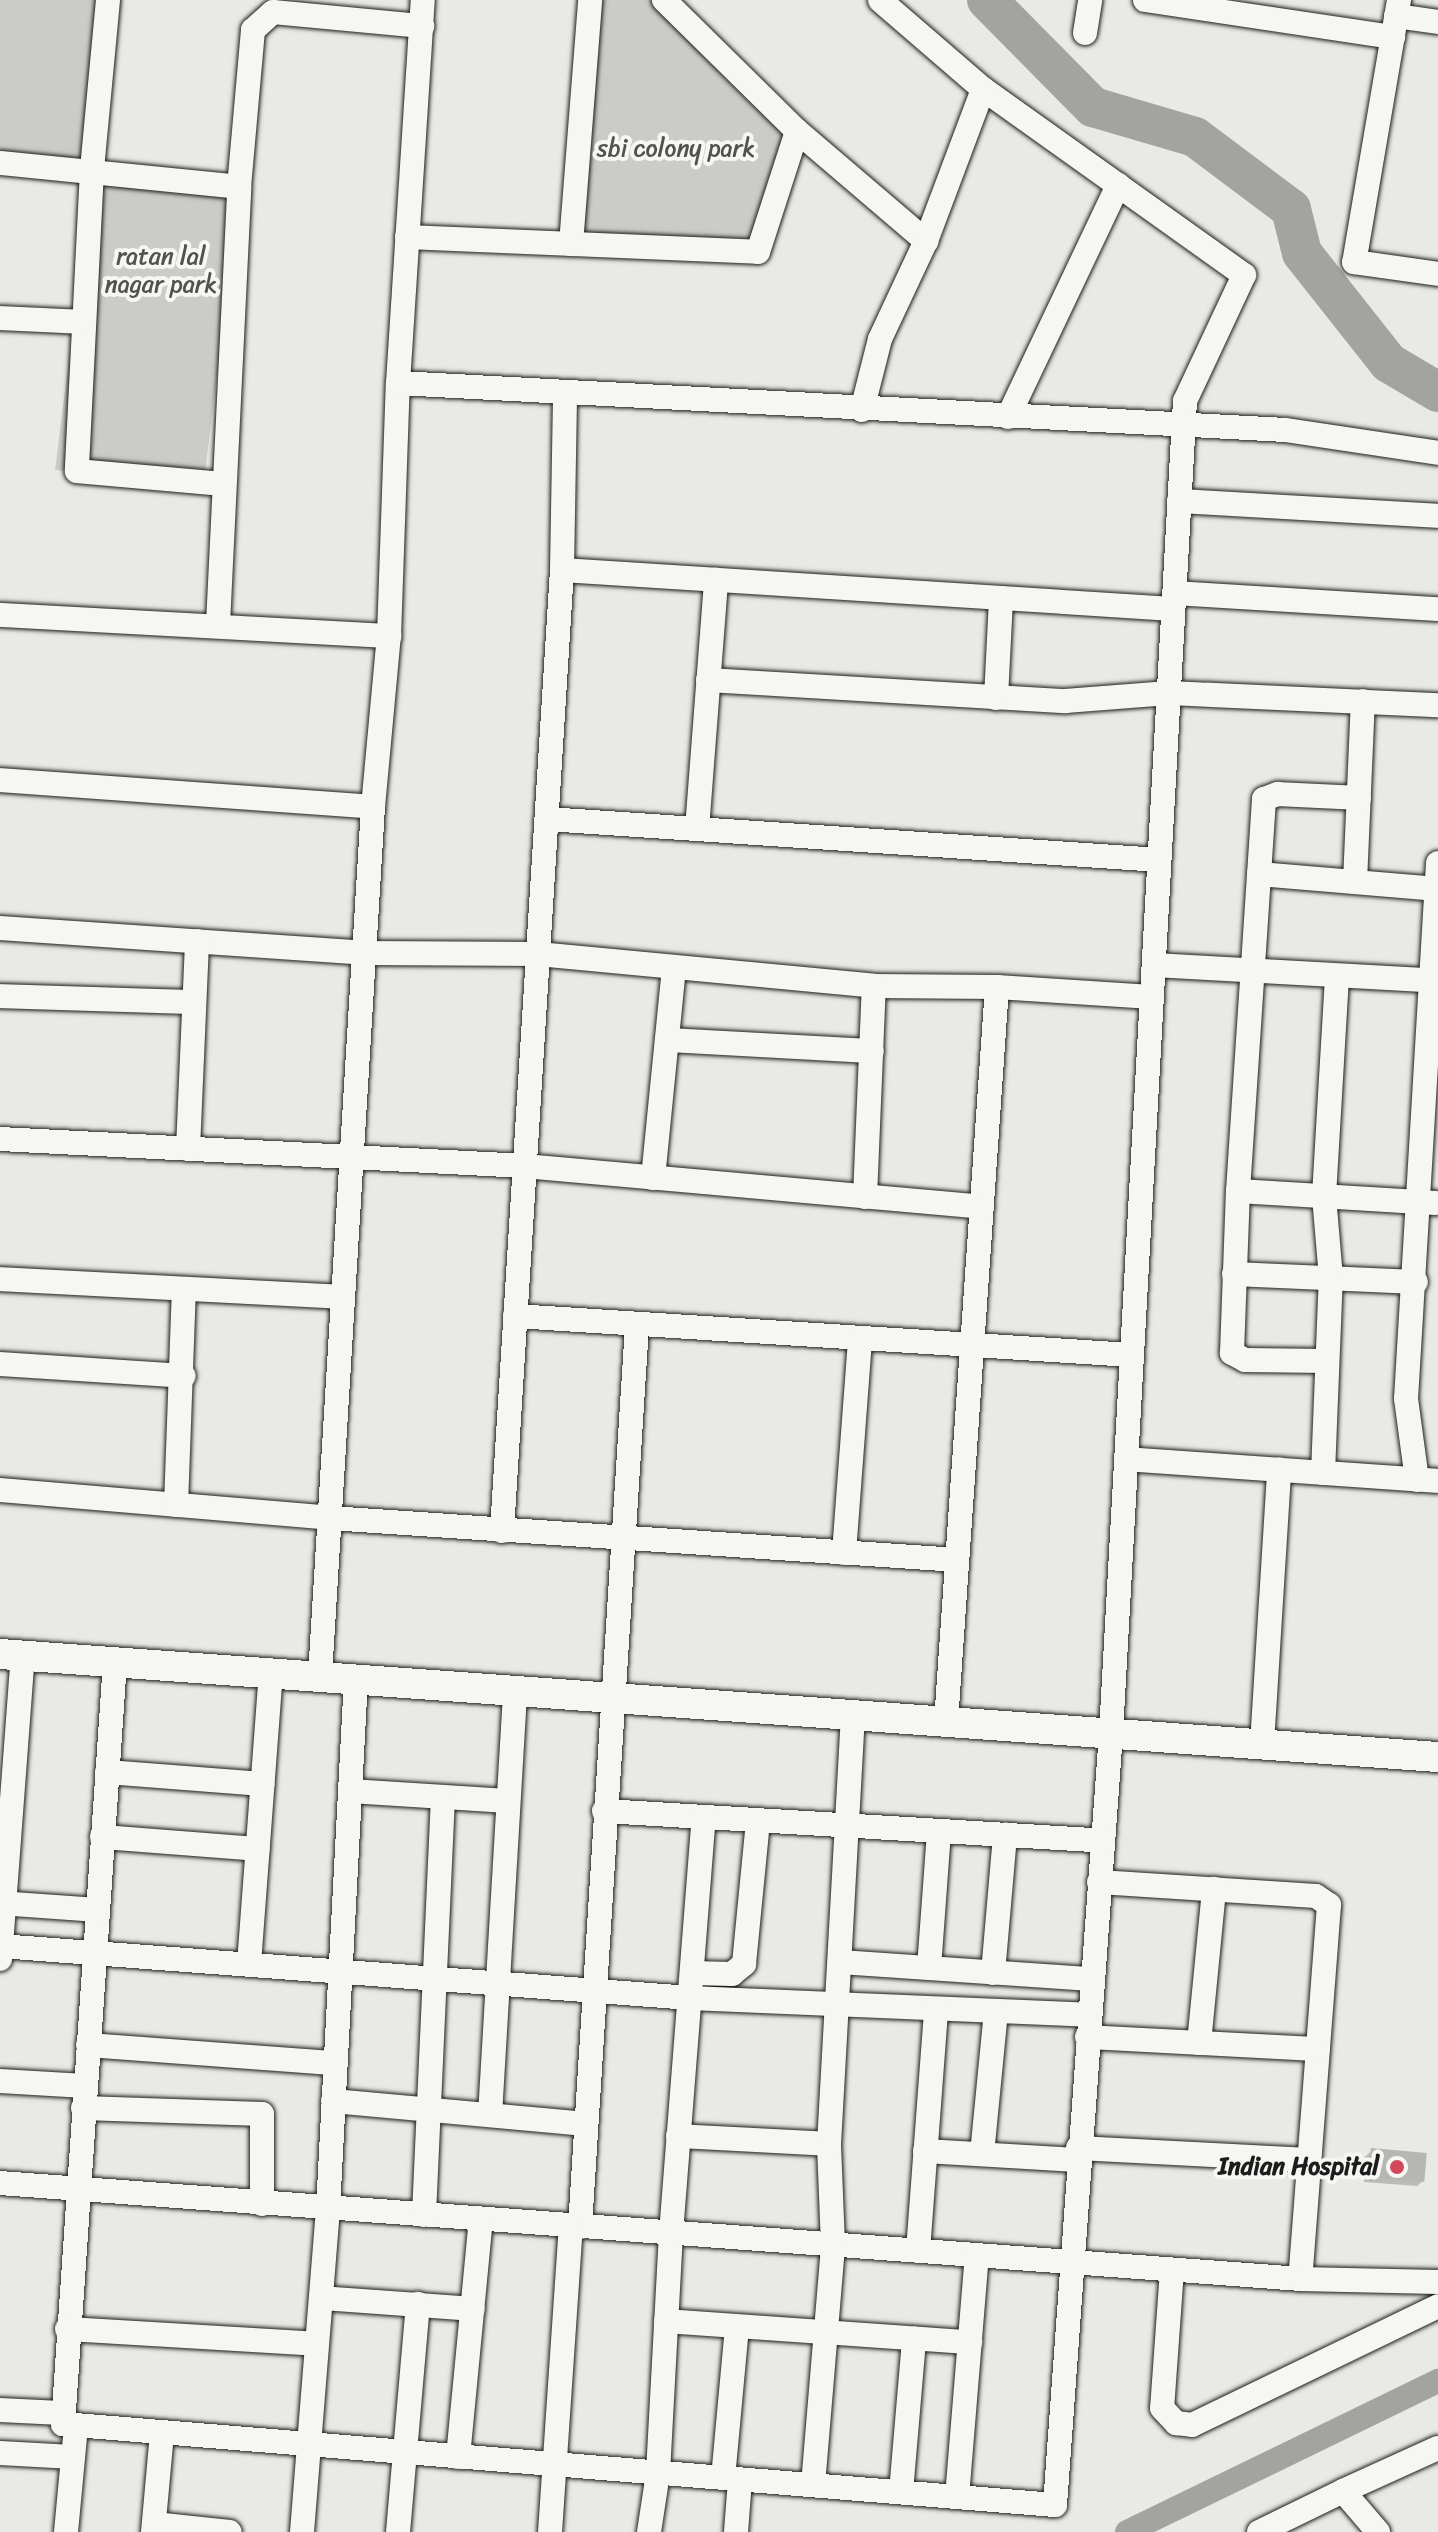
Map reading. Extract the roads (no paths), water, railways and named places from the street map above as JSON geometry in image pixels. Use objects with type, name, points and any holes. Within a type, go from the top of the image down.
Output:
[{"type":"street","points":[[108,0],[92,170],[77,471],[222,484]]},
{"type":"street","points":[[320,1676],[373,807],[389,636],[398,383],[423,0]]},
{"type":"street","points":[[571,244],[590,0]]},
{"type":"street","points":[[664,0],[797,131],[926,241]]},
{"type":"street","points":[[0,2410],[162,2433],[1055,2505],[1069,2262],[1111,1733],[1183,424],[1185,401],[1244,275],[983,89],[880,0]]},
{"type":"street","points":[[1085,33],[1090,0]]},
{"type":"street","points":[[1145,0],[1438,22]]},
{"type":"street","points":[[218,624],[222,484],[239,187],[253,30],[261,18],[273,12],[422,26]]},
{"type":"street","points":[[1396,18],[1354,262],[1438,274]]},
{"type":"street","points":[[862,410],[880,339],[926,241],[983,89]]},
{"type":"street","points":[[407,237],[758,252],[797,131]]},
{"type":"street","points":[[0,163],[239,187]]},
{"type":"street","points":[[1008,417],[1118,185]]},
{"type":"street","points":[[0,318],[84,322]]},
{"type":"street","points":[[398,383],[862,410],[1285,430],[1438,453]]},
{"type":"street","points":[[502,1531],[562,570],[565,393]]},
{"type":"street","points":[[1179,501],[1438,516]]},
{"type":"street","points":[[562,570],[1001,598],[1438,609]]},
{"type":"street","points":[[697,829],[716,580]]},
{"type":"street","points":[[996,698],[1001,598]]},
{"type":"street","points":[[0,615],[218,624],[389,636]]},
{"type":"street","points":[[708,680],[1065,701],[1169,693],[1438,705]]},
{"type":"street","points":[[1355,882],[1363,701]]},
{"type":"street","points":[[0,780],[373,807]]},
{"type":"street","points":[[1327,1361],[1238,1359],[1230,1345],[1238,1191],[1264,799],[1278,794],[1359,798]]},
{"type":"street","points":[[547,819],[1159,860]]},
{"type":"street","points":[[1126,1459],[1428,1481],[1406,1399],[1416,1282],[1430,1202],[1438,863]]},
{"type":"street","points":[[1259,874],[1437,889]]},
{"type":"street","points":[[0,928],[364,953],[538,954],[874,986],[997,987],[1152,997]]},
{"type":"street","points":[[188,1149],[197,941]]},
{"type":"street","points":[[1154,965],[1435,981]]},
{"type":"street","points":[[653,1178],[674,967]]},
{"type":"street","points":[[1323,1473],[1331,1278],[1324,1196],[1337,976]]},
{"type":"street","points":[[865,1197],[874,986]]},
{"type":"street","points":[[946,1722],[997,987]]},
{"type":"street","points":[[0,996],[194,1002]]},
{"type":"street","points":[[667,1040],[872,1051]]},
{"type":"street","points":[[0,1139],[525,1166],[981,1207]]},
{"type":"street","points":[[1238,1191],[1430,1202]]},
{"type":"street","points":[[1234,1274],[1416,1282]]},
{"type":"street","points":[[0,1279],[343,1297]]},
{"type":"street","points":[[176,1505],[184,1376],[184,1289]]},
{"type":"street","points":[[515,1316],[1132,1355]]},
{"type":"street","points":[[550,2532],[586,2124],[610,1697],[637,1325]]},
{"type":"street","points":[[844,1553],[860,1340]]},
{"type":"street","points":[[0,1364],[184,1376]]},
{"type":"street","points":[[1262,1744],[1279,1470]]},
{"type":"street","points":[[0,1490],[502,1531],[957,1560]]},
{"type":"street","points":[[0,1959],[12,1655],[1438,1757]]},
{"type":"street","points":[[66,2532],[73,2457],[68,2420],[67,2329],[115,1662]]},
{"type":"street","points":[[249,1964],[271,1673]]},
{"type":"street","points":[[302,2532],[328,2209],[356,1679]]},
{"type":"street","points":[[490,2115],[515,1690]]},
{"type":"street","points":[[813,2485],[833,2245],[829,2144],[853,1715]]},
{"type":"street","points":[[107,1772],[263,1784]]},
{"type":"street","points":[[350,1791],[508,1801]]},
{"type":"street","points":[[424,2215],[443,1797]]},
{"type":"street","points":[[604,1811],[1102,1841]]},
{"type":"street","points":[[649,2532],[658,2473],[671,2233],[704,1817]]},
{"type":"street","points":[[692,1973],[732,1974],[744,1964],[758,1821]]},
{"type":"street","points":[[929,1968],[939,1832]]},
{"type":"street","points":[[993,1973],[1005,1835]]},
{"type":"street","points":[[102,1837],[258,1849]]},
{"type":"street","points":[[1099,1882],[1316,1896],[1329,1905],[1300,2279]]},
{"type":"street","points":[[1199,2043],[1214,1889]]},
{"type":"street","points":[[2,1903],[97,1910]]},
{"type":"street","points":[[0,1946],[690,1998],[996,2012],[1199,2043],[1318,2049]]},
{"type":"street","points":[[840,1962],[1091,1979]]},
{"type":"street","points":[[918,2251],[936,2010]]},
{"type":"street","points":[[982,2154],[996,2012]]},
{"type":"street","points":[[88,2045],[335,2063]]},
{"type":"street","points":[[0,2081],[84,2097],[262,2114],[262,2204]]},
{"type":"street","points":[[333,2101],[586,2124]]},
{"type":"street","points":[[678,2136],[829,2144]]},
{"type":"street","points":[[925,2151],[1309,2160]]},
{"type":"street","points":[[0,2183],[1300,2279],[1438,2282]]},
{"type":"street","points":[[458,2457],[481,2219]]},
{"type":"street","points":[[957,2497],[977,2256]]},
{"type":"street","points":[[1172,2270],[1162,2408],[1176,2423],[1192,2425],[1438,2306]]},
{"type":"street","points":[[321,2298],[473,2309]]},
{"type":"street","points":[[398,2532],[418,2304]]},
{"type":"street","points":[[666,2321],[970,2342]]},
{"type":"street","points":[[736,2532],[731,2479],[737,2327]]},
{"type":"street","points":[[67,2329],[317,2344]]},
{"type":"street","points":[[901,2492],[914,2339]]},
{"type":"street","points":[[162,2433],[154,2528],[230,2532]]},
{"type":"street","points":[[1259,2532],[1438,2448]]},
{"type":"street","points":[[0,2453],[73,2457]]},
{"type":"street","points":[[1343,2491],[1378,2532]]},
{"type":"waterway","points":[[987,0],[1093,107],[1195,137],[1291,209],[1302,253],[1389,363],[1438,392]]},
{"type":"waterway","points":[[1127,2532],[1438,2381]]},
{"type":"place","name":"Indian Hospital","points":[[1397,2167]]},
{"type":"park label","name":"sbi colony park","points":[[676,149]]},
{"type":"park label","name":"ratan lal nagar park","points":[[161,271]]}]
